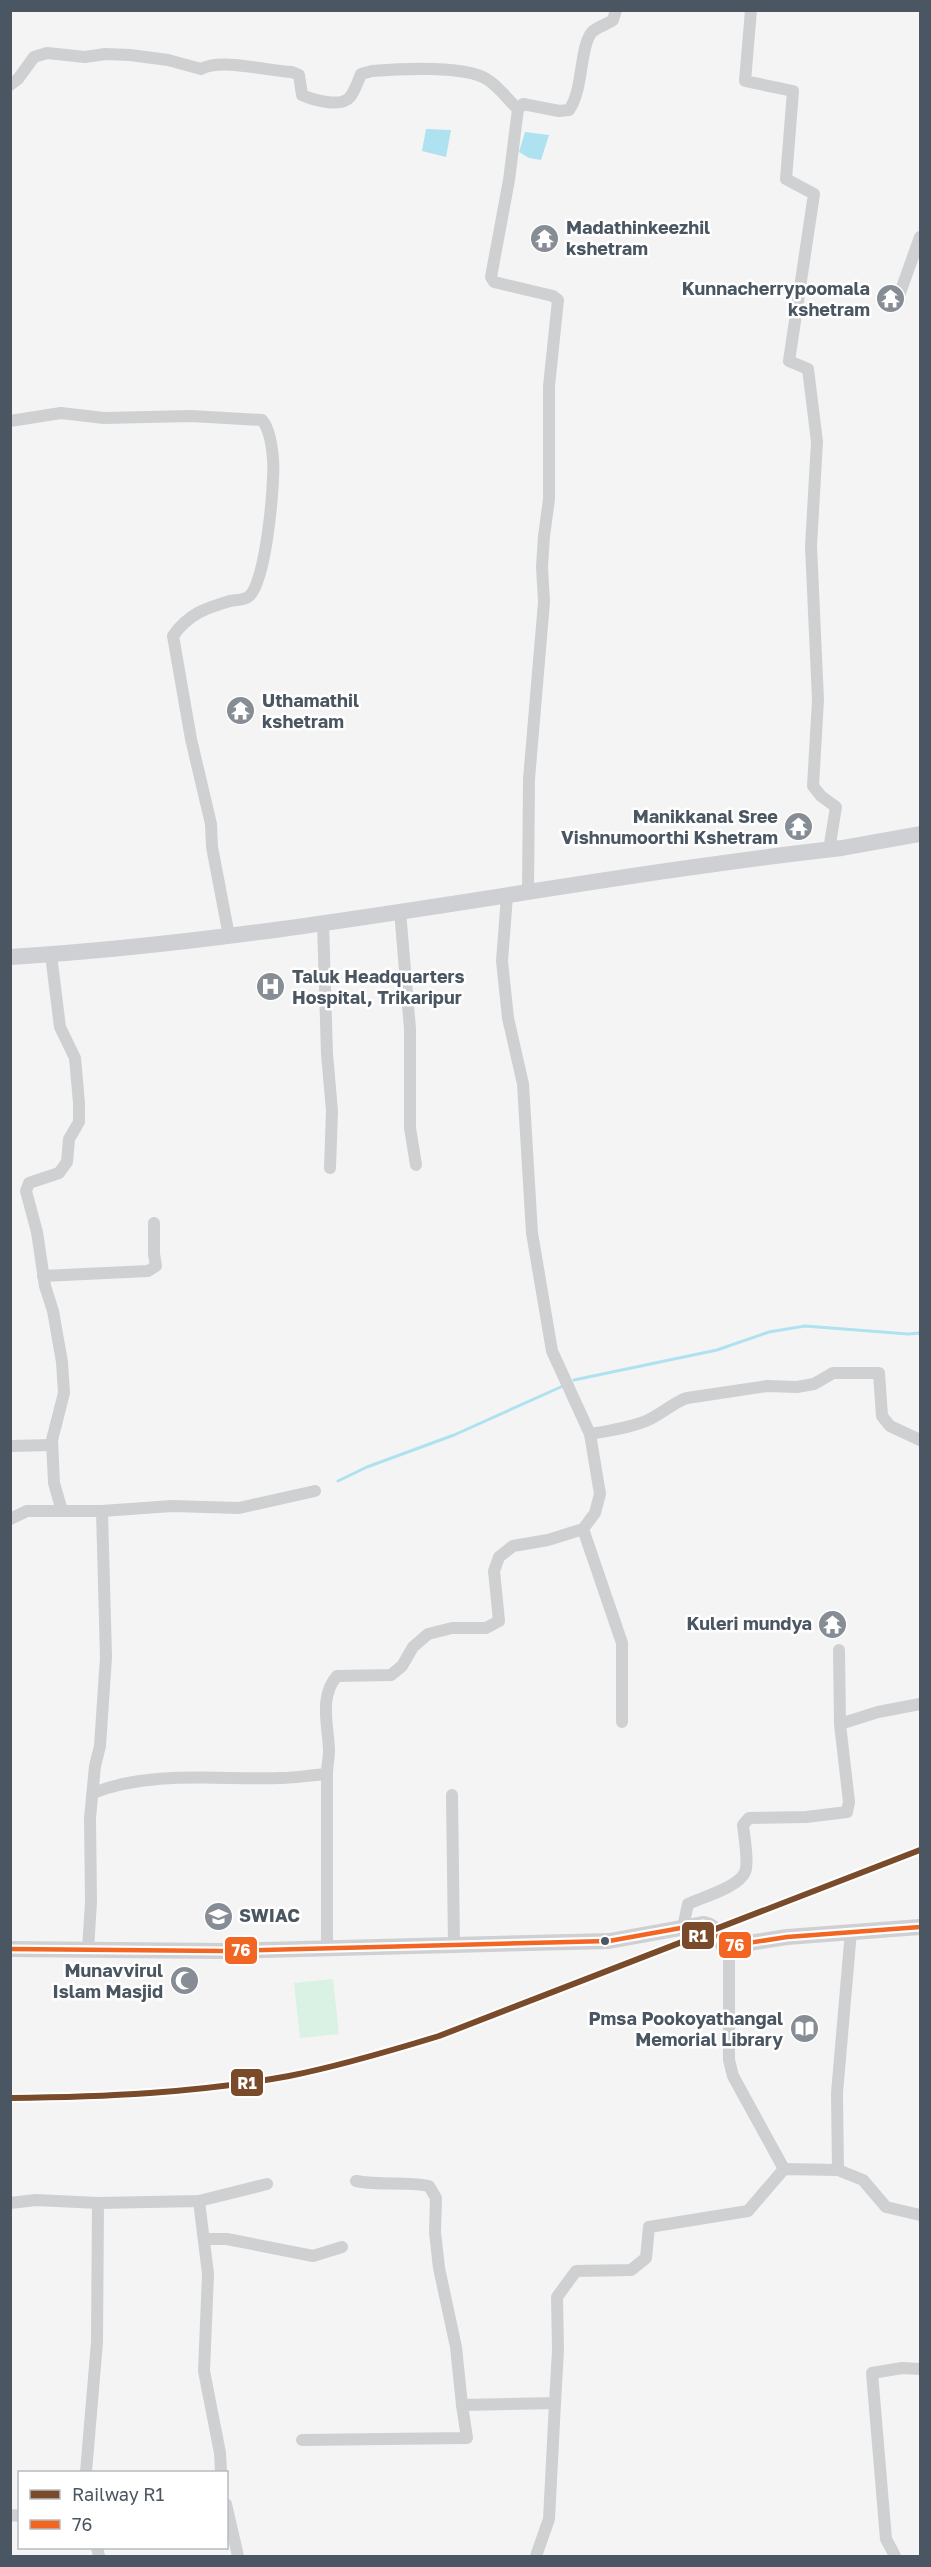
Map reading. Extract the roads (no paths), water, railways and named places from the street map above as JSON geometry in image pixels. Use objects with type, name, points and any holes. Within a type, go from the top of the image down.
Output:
[{"type":"main road","points":[[10,957],[91,953],[230,936],[829,850],[921,834]]},
{"type":"main road","points":[[10,1949],[223,1951],[609,1941],[683,1926],[709,1925],[717,1930],[724,1946],[729,1946],[787,1937],[921,1927]]},
{"type":"street","points":[[528,892],[529,778],[544,602],[542,567],[549,499],[549,386],[558,300],[553,296],[494,282],[491,276],[509,180],[518,109],[523,104],[559,111],[569,110],[576,100],[592,32],[613,20],[616,10]]},
{"type":"street","points":[[751,10],[745,81],[793,91],[786,179],[814,194],[789,361],[808,369],[817,442],[811,546],[818,700],[813,786],[821,796],[837,807],[829,850]]},
{"type":"street","points":[[10,85],[18,79],[34,57],[47,54],[85,57],[105,54],[168,60],[201,69],[207,65],[221,64],[292,72],[299,75],[302,95],[310,99],[340,102],[350,98],[361,74],[372,71],[460,72],[478,75],[489,80],[518,109]]},
{"type":"street","points":[[900,292],[921,237]]},
{"type":"street","points":[[10,421],[61,413],[104,418],[160,416],[248,419],[262,420],[267,426],[273,460],[268,539],[256,587],[248,597],[212,606],[191,615],[173,636],[191,739],[211,824],[212,847],[230,936]]},
{"type":"street","points":[[327,1947],[329,1752],[325,1710],[331,1683],[337,1676],[391,1675],[402,1666],[413,1647],[428,1634],[452,1628],[486,1628],[499,1621],[494,1571],[499,1557],[513,1546],[548,1540],[583,1529],[595,1512],[600,1494],[590,1434],[552,1351],[531,1233],[523,1084],[508,1018],[502,961],[507,896]]},
{"type":"street","points":[[400,911],[410,1029],[410,1128],[416,1165]]},
{"type":"street","points":[[323,922],[327,1054],[332,1111],[330,1168]]},
{"type":"street","points":[[51,955],[58,1018],[75,1058],[79,1122],[69,1139],[66,1162],[59,1173],[29,1183],[26,1191],[37,1232],[43,1276],[53,1311],[64,1393],[52,1445],[54,1483],[62,1511]]},
{"type":"street","points":[[43,1276],[148,1271],[156,1266],[154,1223]]},
{"type":"street","points":[[590,1434],[614,1431],[645,1421],[687,1398],[767,1386],[797,1388],[814,1384],[833,1373],[846,1371],[879,1373],[882,1416],[890,1426],[921,1440]]},
{"type":"street","points":[[10,1446],[52,1445]]},
{"type":"street","points":[[10,1519],[27,1511],[102,1511],[172,1506],[239,1508],[315,1491]]},
{"type":"street","points":[[88,1949],[91,1902],[89,1838],[100,1746],[106,1657],[105,1540],[102,1511]]},
{"type":"street","points":[[583,1529],[622,1643],[622,1722]]},
{"type":"street","points":[[683,1926],[688,1904],[727,1888],[739,1881],[746,1871],[743,1825],[749,1818],[806,1817],[847,1812],[849,1802],[840,1724],[839,1650]]},
{"type":"street","points":[[840,1724],[878,1712],[921,1704]]},
{"type":"street","points":[[93,1792],[113,1785],[146,1780],[280,1778],[327,1774]]},
{"type":"street","points":[[452,1795],[454,1945]]},
{"type":"street","points":[[838,2170],[837,2093],[851,1931]]},
{"type":"street","points":[[729,1946],[729,2060],[733,2076],[784,2169]]},
{"type":"street","points":[[784,2169],[838,2170],[863,2180],[886,2207],[921,2215]]},
{"type":"street","points":[[536,2556],[549,2519],[558,2350],[557,2297],[576,2271],[631,2270],[645,2258],[649,2227],[748,2211],[784,2169]]},
{"type":"street","points":[[302,2440],[467,2438],[456,2347],[439,2268],[435,2232],[436,2198],[429,2186],[418,2183],[374,2185],[356,2181]]},
{"type":"street","points":[[10,2203],[36,2200],[98,2203],[199,2201],[267,2184]]},
{"type":"street","points":[[199,2201],[208,2299],[204,2371],[220,2453],[221,2471]]},
{"type":"street","points":[[86,2471],[96,2342],[98,2203]]},
{"type":"street","points":[[204,2239],[227,2239],[313,2256],[342,2247]]},
{"type":"street","points":[[895,2556],[886,2539],[872,2373],[902,2368],[921,2369]]},
{"type":"street","points":[[462,2405],[555,2403]]},
{"type":"street","points":[[228,2513],[238,2556]]},
{"type":"water","points":[[426,129],[451,130],[446,157],[422,151]]},
{"type":"water","points":[[525,132],[549,135],[541,160],[529,158],[519,152]]},
{"type":"waterway","points":[[574,1380],[717,1350],[769,1332],[805,1326],[920,1333]]},
{"type":"waterway","points":[[338,1481],[367,1467],[454,1435],[563,1386]]},
{"type":"rail line","name":"R1","points":[[10,2098],[80,2097],[185,2090],[289,2076],[365,2058],[439,2036],[920,1850]]},
{"type":"place","name":"Madathinkeezhil kshetram","points":[[545,238]]},
{"type":"place","name":"Kunnacherrypoomala kshetram","points":[[891,299]]},
{"type":"place","name":"Uthamathil kshetram","points":[[241,711]]},
{"type":"place","name":"Manikkanal Sree Vishnumoorthi Kshetram","points":[[799,827]]},
{"type":"place","name":"Taluk Headquarters Hospital, Trikaripur","points":[[271,987]]},
{"type":"place","name":"Kuleri mundya","points":[[833,1624]]},
{"type":"place","name":"SWIAC","points":[[218,1916]]},
{"type":"place","name":"Munavvirul Islam Masjid","points":[[184,1981]]},
{"type":"place","name":"Pmsa Pookoyathangal Memorial Library","points":[[804,2029]]}]
